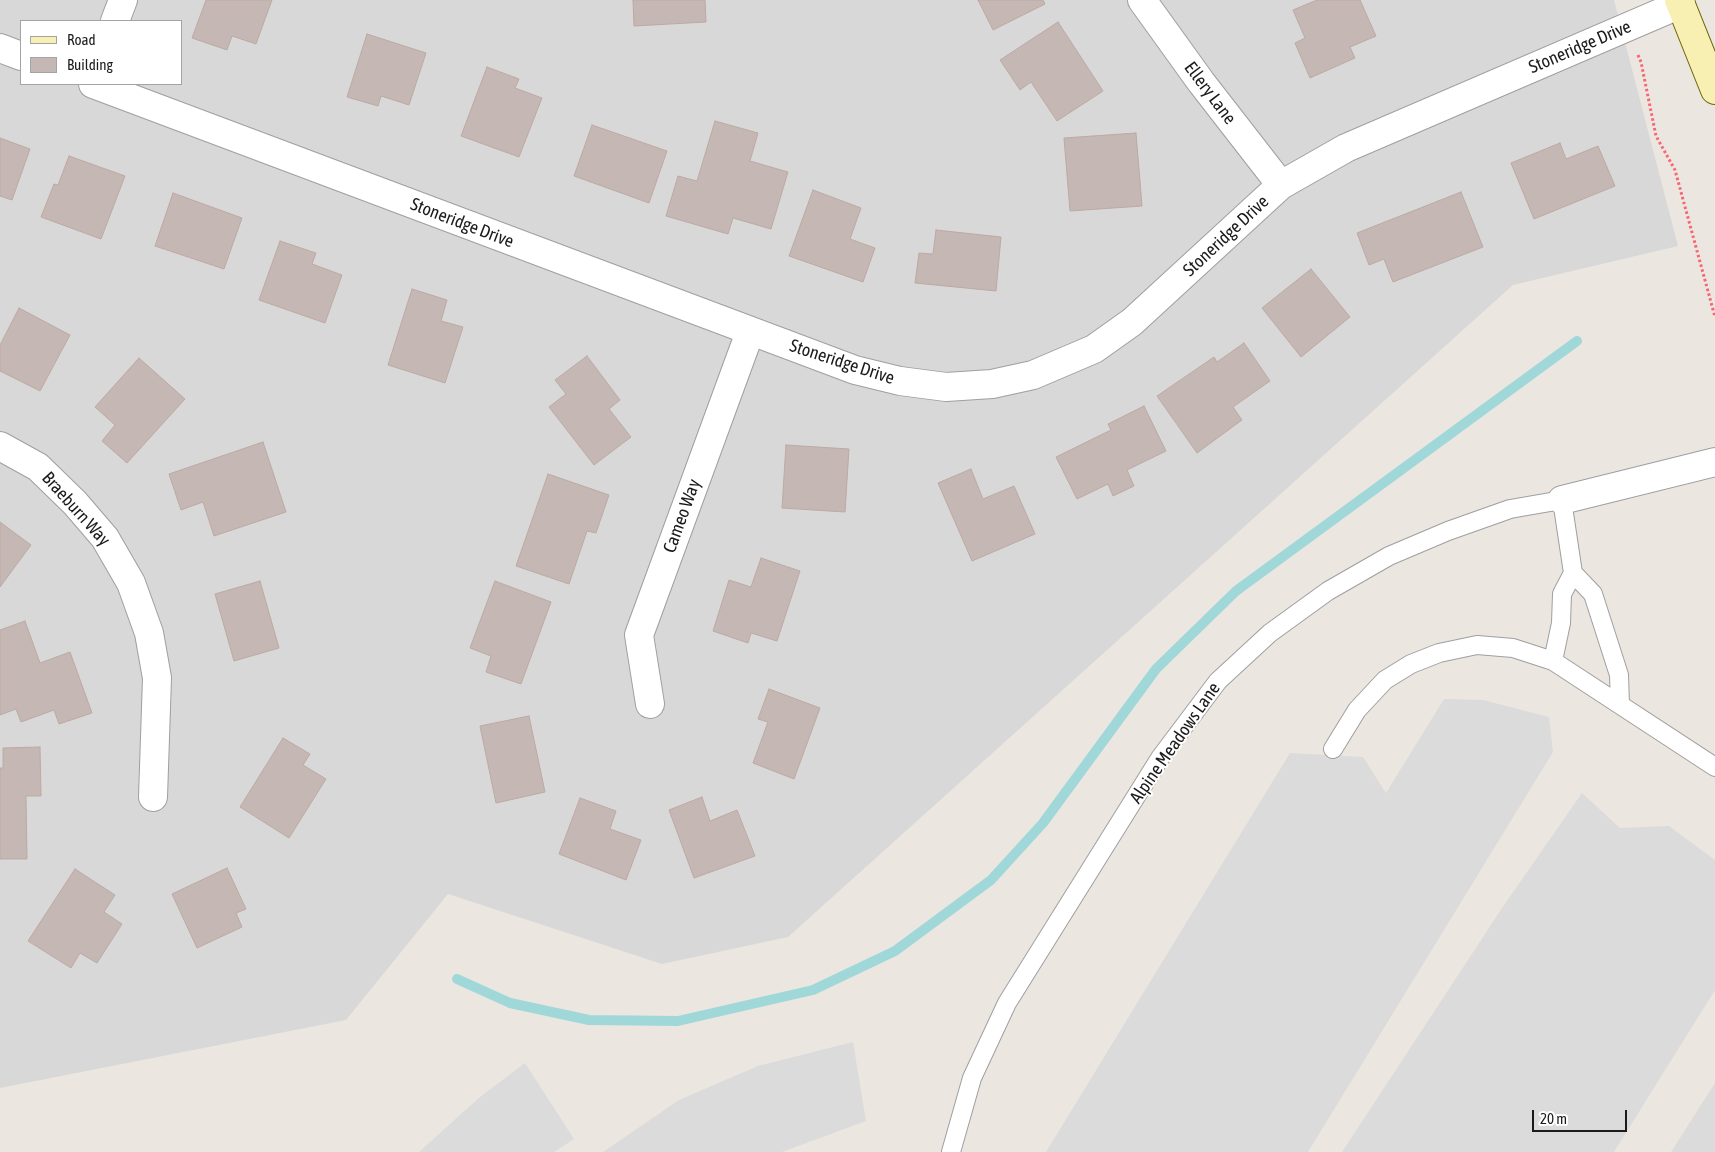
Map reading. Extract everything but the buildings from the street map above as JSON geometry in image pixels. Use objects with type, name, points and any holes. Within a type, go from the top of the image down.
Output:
[{"type":"street","points":[[115,20],[123,0]]},
{"type":"street","name":"Ellery Lane","points":[[1142,0],[1201,82],[1281,186]]},
{"type":"street","points":[[1680,2],[1715,90]]},
{"type":"street","name":"Stoneridge Drive","points":[[96,85],[855,370],[900,381],[946,388],[992,384],[1033,375],[1094,348],[1132,322],[1281,186],[1346,148],[1624,29],[1680,2]]},
{"type":"street","points":[[0,48],[20,56]]},
{"type":"street","name":"Cameo Way","points":[[650,704],[639,635],[750,332]]},
{"type":"street","name":"Braeburn Way","points":[[0,446],[38,467],[75,503],[105,538],[131,583],[150,633],[156,678],[153,797]]},
{"type":"street","name":"Alpine Meadows Lane","points":[[1562,500],[1715,462]]},
{"type":"lane","points":[[1562,500],[1573,572],[1594,594],[1619,675],[1620,704]]},
{"type":"lane","name":"Alpine Meadows Lane","points":[[950,1152],[972,1078],[1007,1003],[1160,758],[1218,681],[1270,634],[1328,591],[1388,556],[1448,531],[1510,509],[1562,500]]},
{"type":"lane","points":[[1553,661],[1562,623],[1562,594],[1573,572]]},
{"type":"lane","points":[[1333,749],[1357,710],[1385,680],[1411,664],[1477,645],[1513,648],[1553,661],[1715,767]]},
{"type":"path","points":[[1624,29],[1641,62],[1656,136],[1675,170],[1715,317]]},
{"type":"shaded area","points":[[0,0],[1614,0],[1678,246],[1513,285],[788,937],[662,964],[448,894],[346,1020],[0,1088]]},
{"type":"shaded area","points":[[1444,699],[1483,700],[1549,717],[1553,752],[1308,1152],[1046,1152],[1290,753],[1363,757],[1386,793]]},
{"type":"shaded area","points":[[1582,793],[1620,828],[1669,826],[1715,860],[1715,990],[1614,1152],[1342,1152],[1502,908]]},
{"type":"shaded area","points":[[853,1042],[866,1121],[782,1152],[603,1152],[679,1100],[758,1066]]},
{"type":"shaded area","points":[[525,1063],[574,1139],[554,1152],[419,1152],[480,1097]]},
{"type":"shaded area","points":[[1715,1083],[1715,1152],[1671,1152]]},
{"type":"waterway","points":[[457,979],[510,1003],[589,1020],[678,1021],[813,990],[895,951],[991,880],[1043,823],[1156,669],[1236,591],[1577,341]]}]
